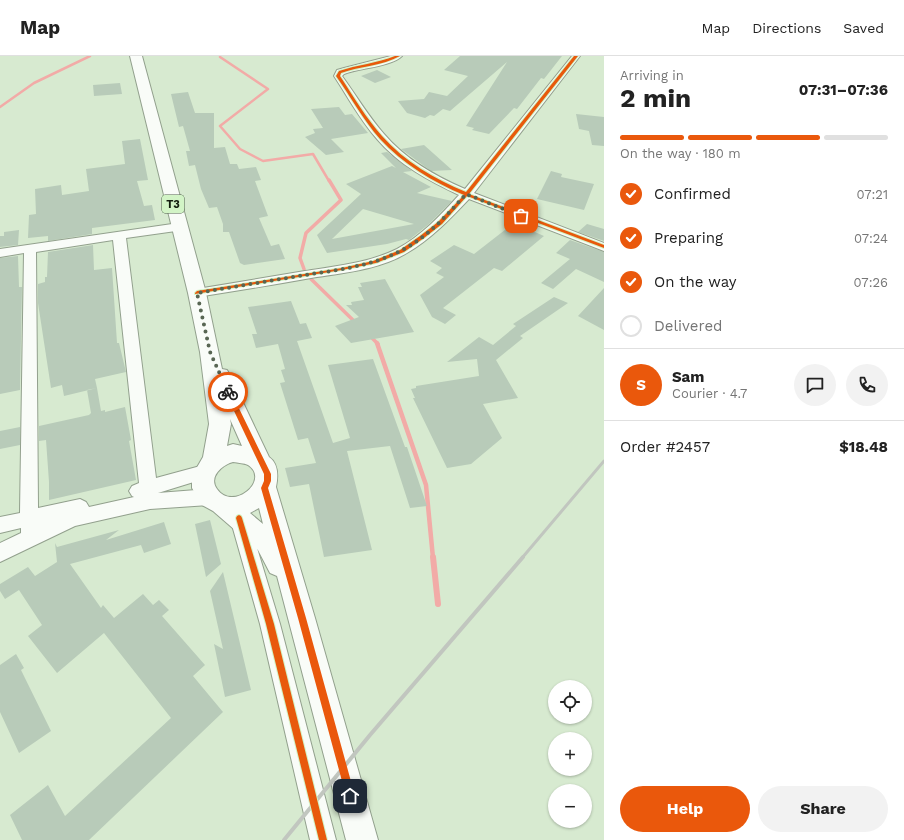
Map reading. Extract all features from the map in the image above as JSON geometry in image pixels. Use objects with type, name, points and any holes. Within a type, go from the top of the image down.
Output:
[{"type":"highway","name":"T3","points":[[136,56],[197,293],[210,352],[220,424],[209,466],[202,481],[204,490],[267,542],[296,598]]},
{"type":"highway","name":"T3","points":[[210,352],[260,461],[265,467],[267,474],[265,488],[362,840]]},
{"type":"highway","points":[[209,466],[222,456],[233,453],[243,453],[260,461]]},
{"type":"highway","points":[[223,506],[246,504],[259,496],[265,488]]},
{"type":"street","points":[[398,56],[375,64],[346,69],[340,72],[338,76],[373,128],[388,145],[407,161],[431,177],[466,194],[604,247]]},
{"type":"street","points":[[197,293],[342,269],[374,262],[402,250],[440,223],[466,194],[576,56]]},
{"type":"street","points":[[0,253],[179,226]]},
{"type":"street","points":[[119,236],[149,495]]},
{"type":"street","points":[[30,249],[30,528]]},
{"type":"street","points":[[0,525],[30,528],[72,519],[149,495],[209,466]]},
{"type":"street","points":[[149,495],[223,506],[270,624],[323,840]]},
{"type":"street","points":[[0,553],[30,528]]},
{"type":"building","points":[[460,56],[562,56],[544,79],[541,78],[517,109],[514,108],[489,134],[472,130],[474,128],[466,126],[507,62],[450,111],[443,109],[434,116],[430,115],[425,118],[407,113],[398,101],[424,99],[429,92],[447,96],[468,76],[444,70]]},
{"type":"building","points":[[377,70],[391,77],[375,83],[361,76]]},
{"type":"building","points":[[120,83],[122,94],[94,96],[93,85]]},
{"type":"building","points":[[188,92],[195,113],[214,113],[214,148],[225,147],[230,164],[237,164],[239,169],[256,167],[261,180],[255,181],[268,216],[259,218],[271,246],[279,244],[285,259],[244,265],[240,263],[229,232],[223,232],[223,224],[217,207],[209,208],[201,189],[195,165],[189,166],[186,151],[190,151],[183,126],[179,127],[171,94]]},
{"type":"building","points":[[339,107],[345,115],[352,114],[368,133],[331,139],[344,152],[326,155],[305,137],[315,133],[313,129],[323,128],[311,109]]},
{"type":"building","points":[[576,114],[604,117],[604,146],[592,145],[589,131],[579,129]]},
{"type":"building","points":[[140,139],[148,180],[137,181],[144,206],[152,205],[155,220],[92,228],[92,234],[48,241],[48,236],[28,238],[29,215],[36,214],[35,189],[61,185],[62,195],[89,191],[86,169],[125,164],[122,141]]},
{"type":"building","points":[[424,145],[452,170],[431,171],[401,149]]},
{"type":"building","points":[[387,152],[412,171],[403,172],[431,187],[417,193],[452,201],[429,224],[409,240],[406,239],[387,244],[327,253],[317,235],[361,194],[346,184],[392,166],[396,168],[381,153]],"holes":[[[363,209],[414,224],[332,239]]]},
{"type":"building","points":[[551,171],[562,174],[561,177],[594,184],[584,210],[537,199]]},
{"type":"building","points":[[514,223],[544,236],[502,271],[494,268],[443,308],[456,315],[445,324],[432,317],[420,295],[444,277],[436,273],[442,268],[430,261],[454,245],[474,254]]},
{"type":"building","points":[[587,224],[604,229],[604,241],[578,232]]},
{"type":"building","points":[[19,230],[18,245],[0,247],[0,236],[4,236],[4,232]]},
{"type":"building","points":[[570,240],[604,252],[604,282],[576,269],[553,289],[541,283],[570,259],[556,253]]},
{"type":"building","points":[[93,245],[94,270],[112,268],[117,343],[119,343],[126,372],[95,379],[97,388],[64,396],[62,385],[51,388],[38,303],[38,284],[45,282],[45,277],[47,277],[48,252]]},
{"type":"building","points":[[18,256],[19,287],[22,287],[20,390],[0,394],[0,258]]},
{"type":"building","points":[[385,279],[414,332],[351,343],[335,326],[359,317],[346,305],[352,305],[351,302],[364,300],[358,287],[362,287],[360,283]]},
{"type":"building","points":[[604,288],[604,330],[578,316]]},
{"type":"building","points":[[554,297],[568,303],[520,336],[523,338],[496,360],[518,398],[483,404],[502,438],[471,464],[447,468],[413,398],[415,398],[411,389],[416,388],[416,386],[479,376],[477,359],[447,362],[479,337],[493,345],[516,326],[513,324]]},
{"type":"building","points":[[291,301],[300,324],[306,323],[312,338],[297,341],[333,443],[350,438],[328,365],[373,359],[405,447],[407,447],[427,506],[410,508],[390,446],[347,451],[372,550],[324,557],[309,484],[290,487],[285,468],[316,463],[308,438],[298,440],[280,383],[285,382],[281,370],[285,369],[278,344],[256,348],[252,334],[257,334],[248,307]]},
{"type":"building","points":[[97,388],[101,411],[105,410],[105,412],[125,407],[136,480],[49,500],[46,440],[39,441],[39,426],[89,415],[91,413],[87,390]]},
{"type":"building","points":[[20,427],[20,445],[0,449],[0,431]]},
{"type":"building","points":[[210,520],[221,564],[206,577],[195,524]]},
{"type":"building","points":[[164,522],[171,544],[144,553],[141,545],[70,564],[101,608],[103,605],[114,618],[143,594],[153,605],[159,600],[169,610],[162,616],[205,665],[193,676],[223,712],[89,840],[22,840],[10,815],[48,785],[65,816],[171,718],[104,633],[57,673],[28,636],[42,625],[19,590],[5,599],[0,591],[0,584],[28,567],[35,576],[57,562],[55,543],[57,547],[119,530],[106,540]]},
{"type":"building","points":[[223,572],[251,690],[225,697],[214,644],[223,649],[210,591]]},
{"type":"building","points":[[16,654],[24,668],[21,670],[51,731],[19,753],[0,712],[0,665]]},
{"type":"waterway","points":[[0,107],[34,83],[90,56]]},
{"type":"waterway","points":[[220,57],[268,89],[220,126],[240,149],[263,161],[313,154],[329,181]]},
{"type":"waterway","points":[[304,269],[300,258],[306,233],[341,200],[329,180]]},
{"type":"waterway","points":[[311,279],[357,324]]},
{"type":"waterway","points":[[370,336],[377,343]]},
{"type":"waterway","points":[[377,343],[426,485],[433,558]]},
{"type":"waterway","points":[[433,557],[438,604]]},
{"type":"railway","points":[[522,558],[604,461]]},
{"type":"railway","points":[[284,840],[370,735],[523,557]]},
{"type":"cycle path","points":[[398,56],[384,61],[347,69],[340,72],[338,76],[368,120],[388,145],[416,168],[463,193],[604,247]]},
{"type":"cycle path","points":[[197,293],[342,269],[374,262],[402,251],[440,223],[466,195],[576,56]]},
{"type":"cycle path","points":[[239,518],[270,624],[323,840]]},
{"type":"way so far","points":[[228,392],[210,352],[197,293],[342,269],[374,262],[402,250],[422,237],[440,223],[466,194],[521,216]]},
{"type":"route","points":[[228,392],[260,461],[265,467],[267,474],[265,488],[350,796]]}]
